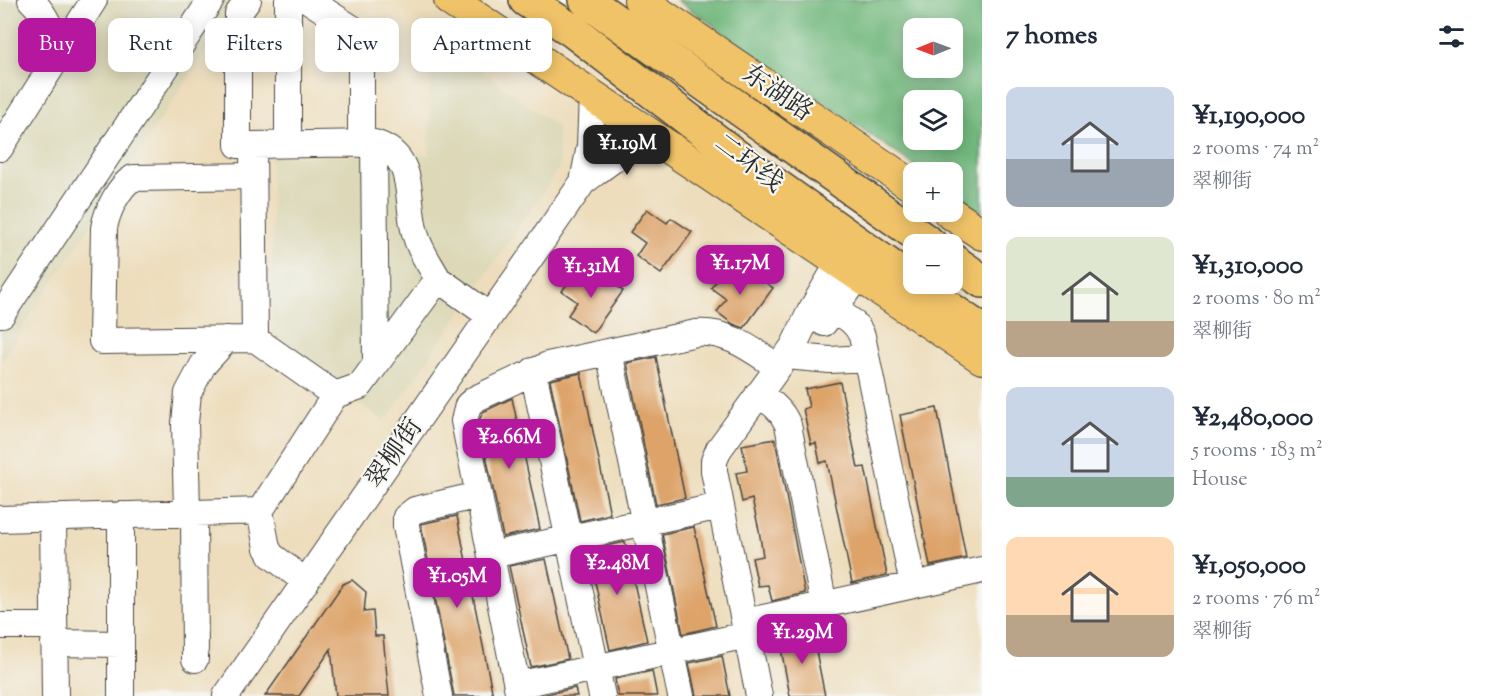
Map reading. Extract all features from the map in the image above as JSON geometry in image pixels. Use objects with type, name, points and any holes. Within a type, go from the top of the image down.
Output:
[{"type":"highway","name":"二环线","points":[[526,0],[573,31],[757,172],[903,275]]},
{"type":"highway","name":"二环线","points":[[586,0],[916,234]]},
{"type":"highway","points":[[963,268],[982,281]]},
{"type":"highway","name":"二环线","points":[[930,294],[982,331]]},
{"type":"main road","points":[[450,0],[982,358]]},
{"type":"main road","name":"东湖路","points":[[640,0],[903,179]]},
{"type":"main road","points":[[963,221],[982,234]]},
{"type":"street","points":[[31,0],[46,18]]},
{"type":"street","points":[[83,18],[94,0]]},
{"type":"street","points":[[1,309],[211,0]]},
{"type":"street","points":[[248,0],[238,14],[237,145],[367,144],[390,151],[406,171],[415,233],[438,279],[490,316]]},
{"type":"street","points":[[288,0],[288,144]]},
{"type":"street","points":[[308,0],[361,34],[376,364]]},
{"type":"street","points":[[0,148],[49,72]]},
{"type":"street","points":[[583,182],[590,146],[592,96]]},
{"type":"street","points":[[583,182],[619,154],[636,144],[653,138]]},
{"type":"street","points":[[253,145],[255,339]]},
{"type":"street","points":[[253,176],[134,178],[127,182],[106,216],[104,228],[102,341],[255,339],[335,395]]},
{"type":"street","name":"翠柳街","points":[[226,696],[583,182]]},
{"type":"street","points":[[786,357],[824,323],[833,310],[849,267]]},
{"type":"street","points":[[759,696],[714,471],[716,453],[786,357],[810,312],[849,267]]},
{"type":"street","points":[[306,582],[270,555],[260,511],[335,395],[360,386],[438,279]]},
{"type":"street","points":[[833,310],[852,320],[858,327],[913,585]]},
{"type":"street","points":[[866,358],[830,360],[786,357],[729,338],[709,333],[696,333],[548,365],[475,399],[468,405],[464,421],[518,690],[596,668],[671,651],[824,605],[982,570]]},
{"type":"street","points":[[195,659],[191,512],[185,423],[188,393],[203,365],[227,339]]},
{"type":"street","points":[[609,352],[681,696]]},
{"type":"street","points":[[533,371],[602,696]]},
{"type":"street","points":[[758,394],[777,406],[788,425],[824,605]]},
{"type":"street","points":[[439,696],[405,526],[406,517],[415,510],[479,495]]},
{"type":"street","points":[[491,555],[721,506]]},
{"type":"street","points":[[0,519],[260,511]]},
{"type":"street","points":[[121,515],[121,696]]},
{"type":"street","points":[[53,517],[55,696]]},
{"type":"street","points":[[0,626],[121,644]]},
{"type":"shaded area","points":[[0,0],[239,0],[227,18],[205,18],[205,52],[193,70],[193,18],[108,18],[108,72],[192,72],[0,363]]},
{"type":"shaded area","points":[[430,72],[483,72],[557,127],[560,167],[385,422],[273,341],[271,156],[429,155]]},
{"type":"green space","points":[[677,0],[982,0],[982,213],[963,199],[963,162],[910,162]]},
{"type":"building","points":[[647,209],[667,223],[671,218],[692,232],[661,274],[636,256],[645,243],[630,232]]},
{"type":"building","points":[[728,265],[748,279],[752,273],[773,288],[744,328],[733,324],[717,312],[726,299],[711,288]]},
{"type":"building","points":[[579,268],[599,282],[603,276],[623,291],[593,333],[568,315],[577,302],[562,291]]},
{"type":"building","points":[[656,357],[685,498],[656,504],[627,363]]},
{"type":"building","points":[[581,373],[610,514],[580,521],[550,380]]},
{"type":"building","points":[[840,382],[858,468],[865,467],[887,575],[852,583],[827,461],[820,463],[816,443],[811,444],[803,409],[809,407],[805,389]]},
{"type":"building","points":[[512,398],[540,529],[503,537],[479,421],[483,412]]},
{"type":"building","points":[[937,408],[966,558],[930,566],[900,415]]},
{"type":"building","points":[[775,439],[805,593],[772,601],[768,585],[758,586],[752,558],[763,556],[759,530],[752,499],[742,502],[736,473],[747,471],[742,445]]},
{"type":"building","points":[[457,516],[493,696],[454,696],[421,524]]},
{"type":"building","points":[[694,527],[716,626],[683,634],[662,534]]},
{"type":"building","points":[[625,542],[647,641],[610,650],[588,550]]},
{"type":"building","points":[[546,559],[568,659],[531,667],[509,566]]},
{"type":"building","points":[[352,580],[366,592],[364,612],[373,611],[375,636],[383,636],[389,696],[336,696],[331,649],[299,696],[265,696],[343,584]]},
{"type":"building","points":[[812,631],[825,696],[790,696],[779,638]]},
{"type":"building","points":[[722,656],[730,696],[696,696],[689,663]]},
{"type":"building","points":[[652,671],[657,696],[618,696],[615,679]]},
{"type":"building","points":[[575,688],[577,696],[538,696]]}]
